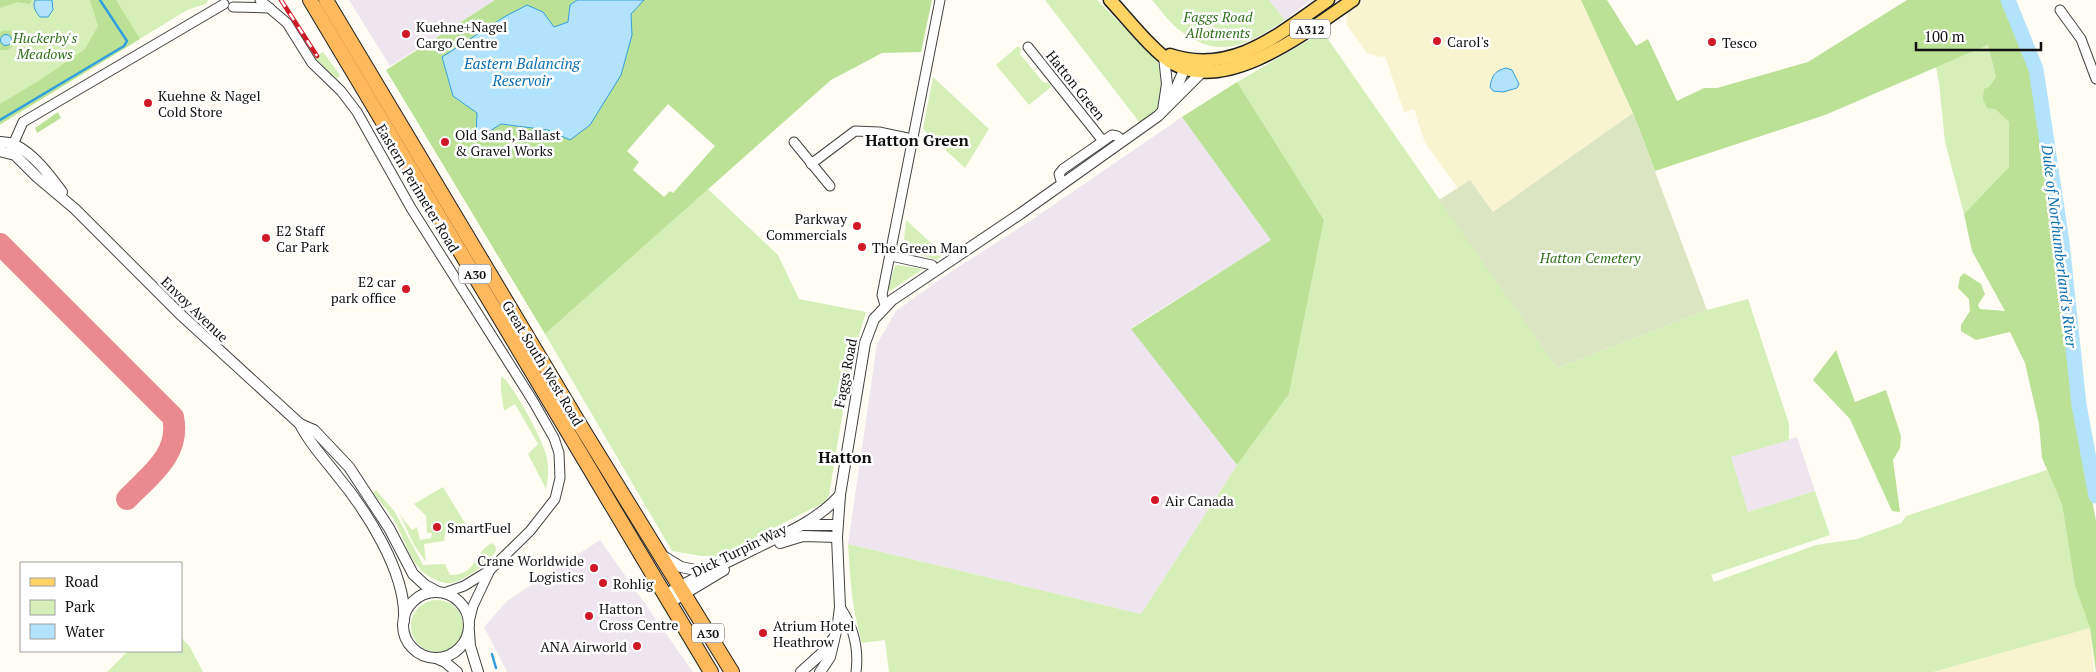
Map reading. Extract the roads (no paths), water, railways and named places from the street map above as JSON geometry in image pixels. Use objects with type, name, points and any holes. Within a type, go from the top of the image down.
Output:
[{"type":"highway","name":"Great South West Road","points":[[310,0],[571,434],[711,672]]},
{"type":"highway","name":"Great South West Road","points":[[326,0],[576,420],[660,554],[684,587],[732,672]]},
{"type":"main road","name":"A312","points":[[1110,0],[1160,53],[1172,56],[1203,71],[1229,68],[1265,56],[1353,0]]},
{"type":"main road","name":"A312","points":[[1186,64],[1222,59],[1255,49],[1328,0]]},
{"type":"street","points":[[0,142],[8,149],[23,122],[226,4],[240,0]]},
{"type":"street","name":"Eastern Perimeter Road","points":[[260,0],[286,23],[312,63],[341,91],[356,112],[411,208],[443,256],[533,402],[554,438],[559,452],[560,478],[554,499],[530,531],[490,570],[464,586],[441,593]]},
{"type":"street","points":[[885,305],[882,294],[940,0]]},
{"type":"street","points":[[226,4],[270,8]]},
{"type":"street","points":[[2060,10],[2081,39],[2096,79]]},
{"type":"street","name":"Hatton Green","points":[[1028,47],[1103,141]]},
{"type":"street","points":[[1160,53],[1166,94],[1165,110]]},
{"type":"street","points":[[1165,110],[1186,64]]},
{"type":"street","name":"Faggs Road","points":[[820,672],[830,657],[840,607],[837,537],[840,495],[865,343],[874,319],[885,305],[1062,184],[1165,110],[1192,80],[1203,71]]},
{"type":"street","points":[[811,164],[855,131],[874,132],[912,139]]},
{"type":"street","points":[[1062,184],[1059,174],[1063,169],[1103,141],[1115,135],[1123,141]]},
{"type":"street","points":[[794,142],[830,186]]},
{"type":"street","name":"Envoy Avenue","points":[[8,149],[41,167],[75,209],[180,314],[300,424],[314,430],[348,467],[389,528],[413,574],[426,586],[441,593]]},
{"type":"street","points":[[891,256],[932,266],[936,270]]},
{"type":"street","name":"Envoy Avenue","points":[[300,424],[307,440],[337,475],[363,510],[375,532],[402,589],[404,620]]},
{"type":"street","name":"Dick Turpin Way","points":[[684,587],[705,572],[803,525],[829,507],[840,495]]},
{"type":"street","points":[[803,525],[838,525]]},
{"type":"street","name":"Dick Turpin Way","points":[[684,587],[792,538],[815,535],[837,537]]},
{"type":"street","points":[[660,554],[681,567],[705,572]]},
{"type":"street","name":"Eastern Perimeter Road","points":[[469,625],[473,606],[490,570]]},
{"type":"street","points":[[667,599],[684,587]]},
{"type":"street","points":[[457,672],[445,662],[421,654],[409,644],[404,629],[406,612],[415,600],[422,596],[441,593],[457,599],[463,606],[469,625],[470,646],[478,672]]},
{"type":"street","points":[[840,607],[848,620],[856,646],[856,672]]},
{"type":"street","points":[[436,658],[449,655],[459,648],[467,636],[469,625]]},
{"type":"street","name":"Faggs Road","points":[[801,672],[824,650],[835,635]]},
{"type":"water","points":[[35,0],[52,0],[53,10],[48,17],[40,17],[34,7]]},
{"type":"water","name":"Eastern Balancing Reservoir","points":[[577,0],[644,0],[631,14],[632,35],[621,75],[590,125],[570,140],[548,130],[501,124],[476,140],[477,113],[453,96],[442,57],[504,17],[527,5],[543,12],[554,27],[568,22],[570,5]]},
{"type":"water","points":[[4,35],[8,35],[11,40],[10,44],[4,45],[1,42],[1,38]]},
{"type":"water","points":[[1506,68],[1512,70],[1519,84],[1517,88],[1503,92],[1493,91],[1490,87],[1493,77],[1496,72]]},
{"type":"waterway","points":[[0,120],[124,46],[127,41],[100,0]]},
{"type":"waterway","name":"Duke of Northumberland's River","points":[[2008,0],[2036,69],[2062,242],[2079,405],[2096,496]]},
{"type":"waterway","points":[[492,654],[496,668]]},
{"type":"railway","points":[[281,0],[317,56]]},
{"type":"place","name":"Kuehne+Nagel Cargo Centre","points":[[406,34]]},
{"type":"place","name":"Carol's","points":[[1437,41]]},
{"type":"place","name":"Tesco","points":[[1712,42]]},
{"type":"place","name":"Kuehne & Nagel Cold Store","points":[[148,103]]},
{"type":"place","name":"Old Sand, Ballast & Gravel Works","points":[[445,142]]},
{"type":"place","name":"Parkway Commercials","points":[[857,226]]},
{"type":"place","name":"E2 Staff Car Park","points":[[266,238]]},
{"type":"place","name":"The Green Man","points":[[862,247]]},
{"type":"place","name":"E2 car park office","points":[[406,289]]},
{"type":"place","name":"Air Canada","points":[[1155,500]]},
{"type":"place","name":"SmartFuel","points":[[437,527]]},
{"type":"place","name":"Crane Worldwide Logistics","points":[[594,568]]},
{"type":"place","name":"Rohlig","points":[[603,583]]},
{"type":"place","name":"Hatton Cross Centre","points":[[589,616]]},
{"type":"place","name":"Atrium Hotel Heathrow","points":[[763,633]]},
{"type":"place","name":"ANA Airworld","points":[[637,646]]},
{"type":"district","name":"Hatton Green","points":[[917,140]]},
{"type":"district","name":"Hatton","points":[[845,457]]},
{"type":"park label","name":"Faggs Road Allotments","points":[[1218,24]]},
{"type":"park label","name":"Huckerby's Meadows","points":[[45,46]]},
{"type":"park label","name":"Hatton Cemetery","points":[[1590,257]]}]
